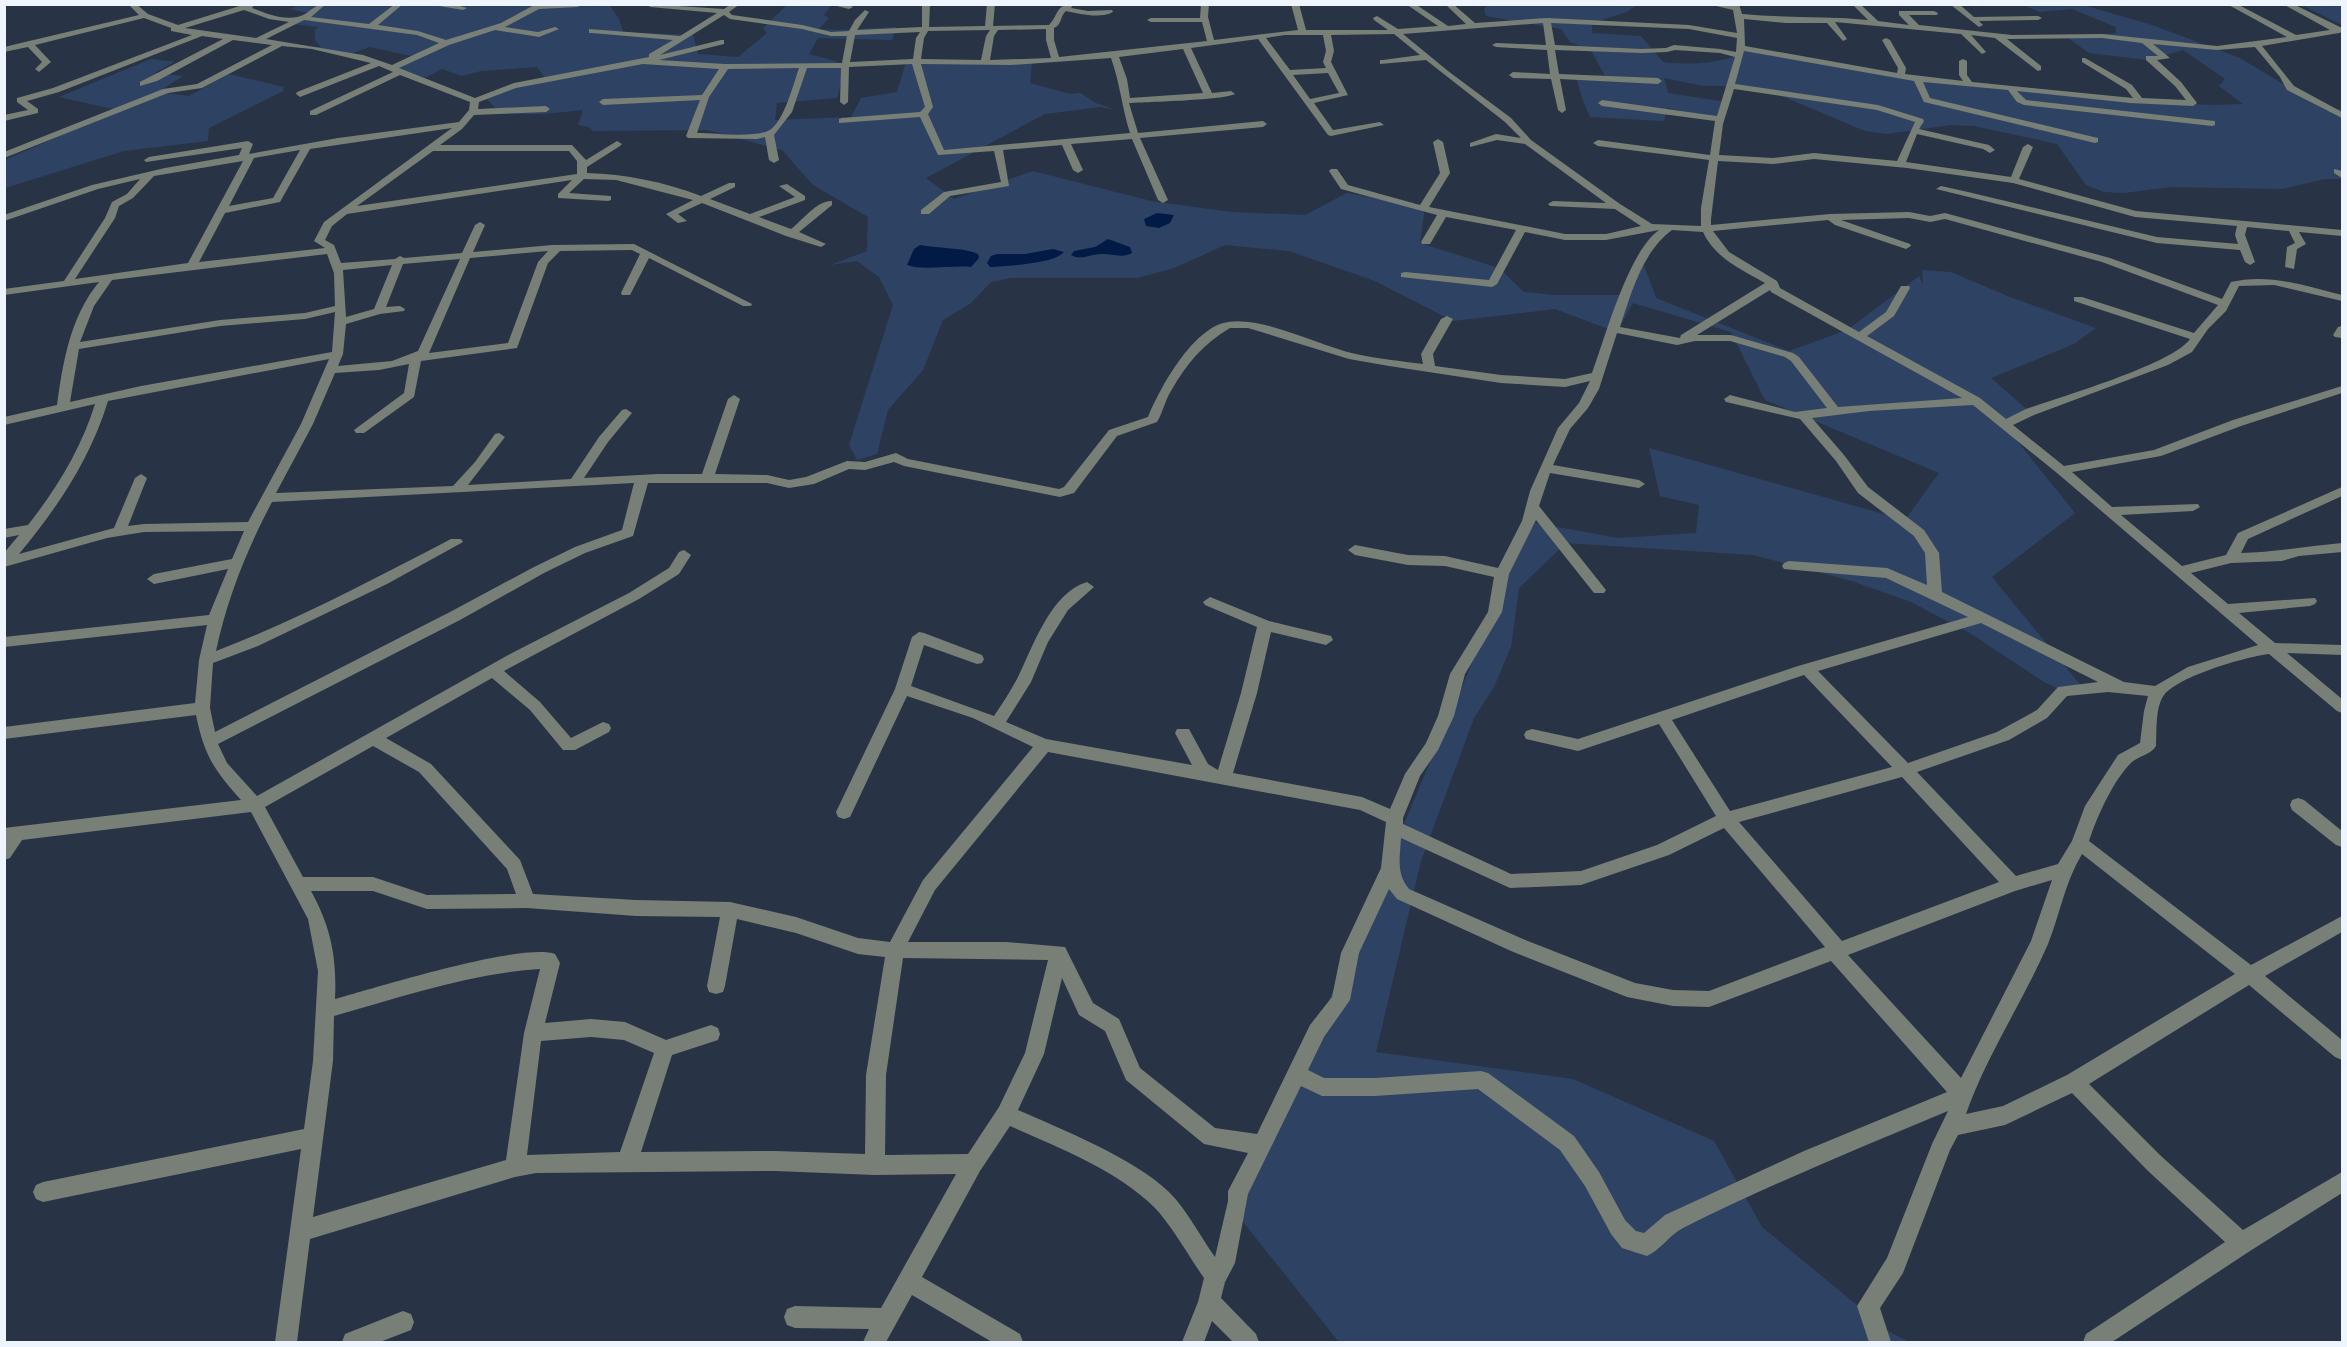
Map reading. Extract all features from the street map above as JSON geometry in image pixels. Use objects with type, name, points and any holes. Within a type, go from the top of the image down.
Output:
[{"type":"street","points":[[131,4],[145,16],[174,29],[330,50],[378,63],[397,69],[473,107],[546,109]]},
{"type":"street","points":[[256,41],[303,18],[323,4]]},
{"type":"street","points":[[372,26],[400,4]]},
{"type":"street","points":[[430,4],[463,8]]},
{"type":"street","points":[[641,61],[736,4]]},
{"type":"street","points":[[832,4],[849,7]]},
{"type":"street","points":[[842,121],[923,114],[929,107],[916,62],[920,38],[926,29],[924,21],[926,4]]},
{"type":"street","points":[[985,63],[992,28],[992,4]]},
{"type":"street","points":[[1205,4],[1204,20],[1211,42]]},
{"type":"street","points":[[1295,4],[1302,32]]},
{"type":"street","points":[[1409,4],[1445,27]]},
{"type":"street","points":[[1448,4],[1472,25]]},
{"type":"street","points":[[1711,4],[1786,21],[1830,20],[2040,38],[2102,36],[2217,48],[2341,31]]},
{"type":"street","points":[[1855,4],[1875,24]]},
{"type":"street","points":[[2230,4],[2295,38]]},
{"type":"street","points":[[2286,4],[2341,31]]},
{"type":"street","points":[[313,112],[446,43],[495,28],[542,6],[578,5]]},
{"type":"street","points":[[650,5],[724,11],[730,17],[802,27],[831,34],[926,29],[1050,27],[1055,25],[1059,13],[1068,7],[1088,13],[1109,12]]},
{"type":"street","points":[[1955,5],[2038,68]]},
{"type":"street","points":[[174,29],[249,6],[260,16],[303,18],[372,26],[418,33],[446,43]]},
{"type":"street","points":[[1738,10],[1741,46],[1732,86],[1720,119],[1706,210],[1706,229],[1720,248],[1730,258],[1773,283],[1775,290],[1861,335],[1976,401],[2062,470],[2343,706]]},
{"type":"street","points":[[844,102],[845,65],[852,34],[857,22],[865,12]]},
{"type":"street","points":[[1918,29],[1902,13],[1934,13]]},
{"type":"street","points":[[4,50],[145,16]]},
{"type":"street","points":[[1377,18],[1427,57],[1444,74],[1508,120],[1522,133],[1527,142],[1650,227]]},
{"type":"street","points":[[1973,19],[2038,18]]},
{"type":"street","points":[[1151,20],[1204,20]]},
{"type":"street","points":[[1547,20],[1562,110]]},
{"type":"street","points":[[641,61],[725,67],[1056,60],[1302,32],[1396,32],[1547,20],[1689,27],[1741,46],[1917,79],[2193,103],[2178,84],[2149,58],[2166,58],[2142,40]]},
{"type":"street","points":[[1830,20],[1843,39]]},
{"type":"street","points":[[2082,25],[2102,36]]},
{"type":"street","points":[[1050,27],[1050,40],[1056,60]]},
{"type":"street","points":[[495,28],[539,35],[555,29]]},
{"type":"street","points":[[592,31],[680,38]]},
{"type":"street","points":[[1307,102],[1344,95],[1341,85],[1327,62],[1330,51],[1326,32]]},
{"type":"street","points":[[1964,33],[1982,52]]},
{"type":"street","points":[[4,118],[35,111],[20,100],[56,90],[202,34]]},
{"type":"street","points":[[1261,37],[1331,133],[1380,125]]},
{"type":"street","points":[[143,84],[231,38]]},
{"type":"street","points":[[1887,40],[1902,68],[1901,76]]},
{"type":"street","points":[[286,1342],[323,1061],[327,971],[316,918],[255,805],[221,767],[209,742],[202,708],[206,660],[215,620],[236,563],[267,498],[307,424],[337,354],[341,315],[337,267],[328,245],[319,241],[328,224],[462,124],[473,107],[514,86],[641,61],[721,42]]},
{"type":"street","points":[[30,44],[35,52],[47,62],[39,69]]},
{"type":"street","points":[[4,155],[166,91],[199,86],[279,44]]},
{"type":"street","points":[[1185,44],[1209,96]]},
{"type":"street","points":[[2257,44],[2264,57],[2286,76],[2290,88],[2343,115]]},
{"type":"street","points":[[1496,45],[1642,51],[1667,50],[1674,47],[1720,51],[1741,46]]},
{"type":"street","points":[[1114,55],[1126,91],[1125,101],[1135,136],[1163,200]]},
{"type":"street","points":[[1383,62],[1427,57]]},
{"type":"street","points":[[2085,60],[2129,87],[2139,100]]},
{"type":"street","points":[[1963,61],[1964,75],[1969,84]]},
{"type":"street","points":[[300,93],[378,63]]},
{"type":"street","points":[[725,67],[705,98],[691,136],[769,134],[780,126],[788,112],[804,65]]},
{"type":"street","points":[[1286,73],[1330,70]]},
{"type":"street","points":[[1514,75],[1658,81]]},
{"type":"street","points":[[1917,79],[1927,99],[2095,140]]},
{"type":"street","points":[[1732,86],[1878,108],[1920,121],[1901,164]]},
{"type":"street","points":[[2010,88],[2024,102],[2212,123]]},
{"type":"street","points":[[1125,101],[1231,94]]},
{"type":"street","points":[[603,102],[705,98]]},
{"type":"street","points":[[1602,103],[1720,119]]},
{"type":"street","points":[[923,114],[941,153],[1263,124]]},
{"type":"street","points":[[4,218],[95,187],[150,175],[307,146],[428,127],[462,124]]},
{"type":"street","points":[[1914,131],[1990,150]]},
{"type":"street","points":[[769,134],[774,160]]},
{"type":"street","points":[[1473,145],[1496,137],[1527,142]]},
{"type":"street","points":[[1065,142],[1078,170]]},
{"type":"street","points":[[1423,209],[1445,173],[1438,142]]},
{"type":"street","points":[[1598,143],[1685,156],[1773,161],[1814,156],[1984,174],[2135,214],[2343,233]]},
{"type":"street","points":[[149,160],[248,144],[247,158],[192,266]]},
{"type":"street","points":[[608,198],[561,196],[582,171],[616,144]]},
{"type":"street","points":[[220,211],[277,200],[307,146]]},
{"type":"street","points":[[2013,180],[2028,147]]},
{"type":"street","points":[[432,148],[572,148],[582,161],[582,171]]},
{"type":"street","points":[[925,212],[946,194],[1006,184],[998,148]]},
{"type":"street","points":[[346,211],[582,171],[682,192],[821,244]]},
{"type":"street","points":[[1334,171],[1344,187],[1423,209],[1565,237],[1606,237],[1650,227],[1706,229],[1830,217],[1909,215],[1930,219],[1945,216],[2106,260],[2225,304]]},
{"type":"street","points":[[1984,174],[1988,198]]},
{"type":"street","points":[[68,282],[110,218],[115,204],[130,196],[150,175]]},
{"type":"street","points":[[682,222],[671,214],[698,199],[732,185]]},
{"type":"street","points":[[748,218],[802,198],[784,186]]},
{"type":"street","points":[[2083,187],[2084,201]]},
{"type":"street","points":[[1941,189],[1988,198],[2159,240],[2245,248]]},
{"type":"street","points":[[790,234],[806,224],[814,211],[829,203]]},
{"type":"street","points":[[1553,204],[1617,206]]},
{"type":"street","points":[[1426,242],[1443,213]]},
{"type":"street","points":[[1830,217],[1839,224],[1906,246]]},
{"type":"street","points":[[2243,224],[2240,235],[2250,262]]},
{"type":"street","points":[[360,430],[410,394],[416,358],[428,345],[465,254],[480,225]]},
{"type":"street","points":[[1193,1342],[1222,1262],[1238,1201],[1238,1191],[1263,1145],[1317,1031],[1341,1000],[1350,953],[1390,868],[1394,822],[1413,774],[1432,746],[1446,716],[1458,674],[1495,612],[1502,574],[1519,543],[1545,468],[1564,428],[1584,405],[1597,376],[1629,283],[1656,237],[1670,227]]},
{"type":"street","points":[[1405,275],[1492,284],[1522,228]]},
{"type":"street","points":[[2290,267],[2292,247],[2301,244],[2292,228]]},
{"type":"street","points":[[337,267],[465,254],[557,248],[634,247],[747,304]]},
{"type":"street","points":[[330,370],[512,347],[543,262],[557,248]]},
{"type":"street","points":[[4,292],[192,266],[329,251]]},
{"type":"street","points":[[626,293],[646,253]]},
{"type":"street","points":[[379,311],[400,259]]},
{"type":"street","points":[[63,409],[68,366],[79,324],[95,292],[109,277]]},
{"type":"street","points":[[2005,424],[2030,412],[2164,363],[2188,350],[2225,304],[2235,284],[2246,280],[2343,298]]},
{"type":"street","points":[[1677,342],[1773,283]]},
{"type":"street","points":[[1861,335],[1890,314],[1905,288]]},
{"type":"street","points":[[2078,298],[2197,337]]},
{"type":"street","points":[[74,346],[220,323],[400,309]]},
{"type":"street","points":[[1430,369],[1427,354],[1447,319]]},
{"type":"street","points":[[267,498],[642,479],[767,479],[789,484],[810,482],[847,465],[866,466],[896,457],[904,462],[1060,493],[1069,490],[1113,433],[1153,418],[1164,392],[1186,357],[1210,335],[1227,325],[1250,326],[1353,357],[1501,379],[1565,384],[1597,376]]},
{"type":"street","points":[[1612,328],[1677,342],[1695,338],[1731,338],[1789,355],[1795,359],[1835,411]]},
{"type":"street","points":[[4,422],[141,390],[337,354]]},
{"type":"street","points":[[1565,384],[1576,393],[1584,405]]},
{"type":"street","points":[[2062,470],[2157,453],[2252,417],[2343,389]]},
{"type":"street","points":[[707,478],[734,399]]},
{"type":"street","points":[[1730,399],[1785,414],[1804,416],[1835,411],[1976,401]]},
{"type":"street","points":[[4,563],[33,528],[81,457],[97,419],[102,400]]},
{"type":"street","points":[[576,481],[603,440],[626,413]]},
{"type":"street","points":[[1804,416],[1840,458],[1863,490],[1919,533],[1932,553],[1935,595]]},
{"type":"street","points":[[457,489],[479,465],[499,437]]},
{"type":"street","points":[[1545,468],[1638,484]]},
{"type":"street","points":[[119,532],[141,478]]},
{"type":"street","points":[[209,742],[455,616],[539,570],[580,550],[628,533],[642,479]]},
{"type":"street","points":[[2231,558],[2243,536],[2343,491]]},
{"type":"street","points":[[1533,506],[1599,590]]},
{"type":"street","points":[[2109,511],[2193,507]]},
{"type":"street","points":[[4,563],[119,532],[144,528],[253,526]]},
{"type":"street","points":[[4,534],[33,528]]},
{"type":"street","points":[[206,660],[253,642],[382,581],[456,542]]},
{"type":"street","points":[[1355,550],[1408,560],[1444,561],[1502,574]]},
{"type":"street","points":[[2180,571],[2231,558],[2282,556],[2299,551],[2339,551]]},
{"type":"street","points":[[4,853],[11,834],[137,821],[255,805],[517,657],[634,596],[674,571],[684,555]]},
{"type":"street","points":[[154,579],[236,563]]},
{"type":"street","points":[[1789,566],[1887,573],[2121,686]]},
{"type":"street","points":[[997,724],[1023,681],[1041,641],[1063,606],[1087,587]]},
{"type":"street","points":[[2226,609],[2310,601]]},
{"type":"street","points":[[1210,602],[1265,625],[1326,640]]},
{"type":"street","points":[[1532,735],[1578,745],[1807,669],[1981,618]]},
{"type":"street","points":[[4,642],[215,620]]},
{"type":"street","points":[[1217,775],[1249,693],[1265,625]]},
{"type":"street","points":[[844,812],[903,689],[919,637],[977,658]]},
{"type":"street","points":[[1880,1342],[1868,1306],[1895,1265],[1963,1095],[2039,943],[2064,869],[2080,843],[2091,811],[2124,759],[2148,746],[2154,703],[2158,692],[2170,682],[2195,671],[2272,648],[2343,650]]},
{"type":"street","points":[[1807,669],[2013,884]]},
{"type":"street","points":[[494,671],[535,706],[569,746],[603,728]]},
{"type":"street","points":[[903,689],[978,714],[1044,745],[1217,775],[1259,786],[1362,804],[1510,881],[1581,878],[1663,850],[1726,819],[1905,770],[2003,736],[2042,714],[2063,691],[2121,686],[2158,692]]},
{"type":"street","points":[[4,733],[202,708]]},
{"type":"street","points":[[1662,716],[1726,819],[1836,950],[1963,1095]]},
{"type":"street","points":[[1183,733],[1202,768],[1217,775]]},
{"type":"street","points":[[375,739],[425,768],[514,865],[527,901]]},
{"type":"street","points":[[875,1165],[876,1075],[895,950],[929,885],[1044,745]]},
{"type":"street","points":[[2298,805],[2343,840]]},
{"type":"street","points":[[2080,843],[2250,975],[2343,1051]]},
{"type":"street","points":[[1390,868],[1396,886],[1403,894],[1516,945],[1634,991],[1673,998],[1709,999],[2013,884],[2064,869]]},
{"type":"street","points":[[298,884],[373,884],[426,902],[527,901],[636,908],[730,910],[796,925],[858,946],[895,950],[1006,950],[1059,953]]},
{"type":"street","points":[[716,986],[730,910]]},
{"type":"street","points":[[1952,1127],[2005,1115],[2074,1082],[2250,975],[2343,923]]},
{"type":"street","points":[[874,1342],[973,1164],[1006,1114],[1034,1054],[1059,953]]},
{"type":"street","points":[[1059,953],[1086,1010],[1113,1024],[1133,1074],[1211,1137],[1263,1145]]},
{"type":"street","points":[[325,1010],[434,980],[515,962],[549,960],[551,963],[549,974],[533,1033],[515,1167]]},
{"type":"street","points":[[533,1033],[591,1028],[625,1031],[665,1049],[711,1034]]},
{"type":"street","points":[[627,1163],[665,1049]]},
{"type":"street","points":[[1297,1074],[1322,1087],[1375,1087],[1481,1080],[1567,1143],[1592,1179],[1618,1227],[1630,1240],[1647,1245],[1672,1222],[1811,1158],[1963,1095]]},
{"type":"street","points":[[2074,1082],[2154,1163],[2242,1243]]},
{"type":"street","points":[[1006,1114],[1075,1145],[1134,1178],[1162,1200],[1222,1262]]},
{"type":"street","points":[[43,1192],[313,1137]]},
{"type":"street","points":[[300,1232],[515,1167],[536,1163],[774,1161],[875,1165],[973,1164]]},
{"type":"street","points":[[2094,1342],[2242,1243],[2343,1182]]},
{"type":"street","points":[[907,1280],[1012,1342]]},
{"type":"street","points":[[1209,1302],[1248,1342]]},
{"type":"street","points":[[795,1317],[833,1316],[887,1319]]},
{"type":"street","points":[[353,1342],[403,1322]]},
{"type":"shaded area","points":[[303,4],[613,5],[611,7],[619,19],[623,32],[693,35],[698,54],[738,57],[767,33],[763,28],[787,5],[831,5],[824,15],[829,18],[819,29],[896,27],[892,40],[818,38],[809,54],[835,61],[845,67],[837,98],[777,103],[775,120],[851,117],[861,98],[897,92],[906,62],[1032,62],[1030,83],[1070,94],[1080,93],[1096,103],[1116,110],[1101,107],[1045,114],[926,178],[954,199],[1033,171],[1151,201],[1231,212],[1305,215],[1347,193],[1425,207],[1420,243],[1499,268],[1524,292],[1554,295],[1624,295],[1642,260],[1656,298],[1789,351],[1847,330],[1919,276],[1923,285],[1922,270],[1951,272],[2010,297],[2096,328],[2074,344],[1991,378],[2030,412],[2006,427],[2075,513],[1992,577],[2083,688],[2063,691],[2044,682],[1970,633],[1911,602],[1852,581],[1753,555],[1566,543],[1519,588],[1511,647],[1494,687],[1474,718],[1421,861],[1376,1052],[1573,1079],[1714,1141],[1762,1227],[1891,1333],[1910,1342],[1339,1342],[1231,1207],[1297,1076],[1530,522],[1618,538],[1696,533],[1699,505],[1660,496],[1649,448],[1905,520],[1939,473],[1765,400],[1731,332],[1633,303],[1598,366],[1611,330],[1555,309],[1453,321],[1375,281],[1289,251],[1225,245],[1174,268],[1137,278],[1010,278],[991,282],[971,303],[943,320],[923,370],[888,410],[877,454],[857,460],[849,445],[893,305],[879,277],[857,261],[830,265],[867,251],[868,217],[813,185],[782,150],[707,130],[593,131],[589,127],[578,125],[583,110],[544,114],[501,114],[485,97],[545,78],[537,67],[481,71],[462,76],[442,69],[426,77],[416,77],[393,68],[416,57],[370,47],[350,54],[312,47],[321,47],[315,40],[315,30],[319,27],[293,24],[308,13],[289,9]]},
{"type":"shaded area","points":[[1488,4],[1637,5],[1627,12],[1592,23],[1592,33],[1641,36],[1663,62],[1711,62],[1739,55],[1742,47],[1835,67],[2066,92],[2117,101],[2243,104],[2219,86],[2225,79],[2183,50],[2148,60],[2089,53],[2068,38],[2116,33],[2116,27],[2072,9],[2039,12],[2024,5],[2083,5],[2152,25],[2240,58],[2326,110],[2342,109],[2342,179],[2325,179],[2282,189],[2171,187],[2124,193],[2104,192],[2086,185],[2057,144],[1974,126],[1951,125],[1886,134],[1865,131],[1782,96],[1732,86],[1704,86],[1664,78],[1668,93],[1726,102],[1721,118],[1667,108],[1664,121],[1590,117],[1576,77],[1606,78],[1592,52],[1570,42],[1561,29],[1486,16],[1484,10]]},
{"type":"shaded area","points":[[2302,5],[2342,5],[2342,25]]},
{"type":"shaded area","points":[[151,59],[175,62],[154,73],[183,76],[158,92],[189,96],[229,74],[284,87],[283,91],[209,128],[208,141],[124,151],[5,188],[5,160],[118,110],[59,97]]},
{"type":"shaded area","points":[[1157,213],[1174,215],[1170,223],[1159,228],[1146,226],[1144,219]]},
{"type":"shaded area","points":[[1108,239],[1130,247],[1132,253],[1124,256],[1101,254],[1075,257],[1071,255],[1074,251],[1095,247]]},
{"type":"shaded area","points":[[920,245],[966,250],[978,254],[979,258],[971,267],[921,268],[907,265],[914,249]]},
{"type":"shaded area","points":[[1053,249],[1064,252],[1059,256],[1029,264],[990,267],[987,263],[991,256],[997,254],[1025,254]]}]
